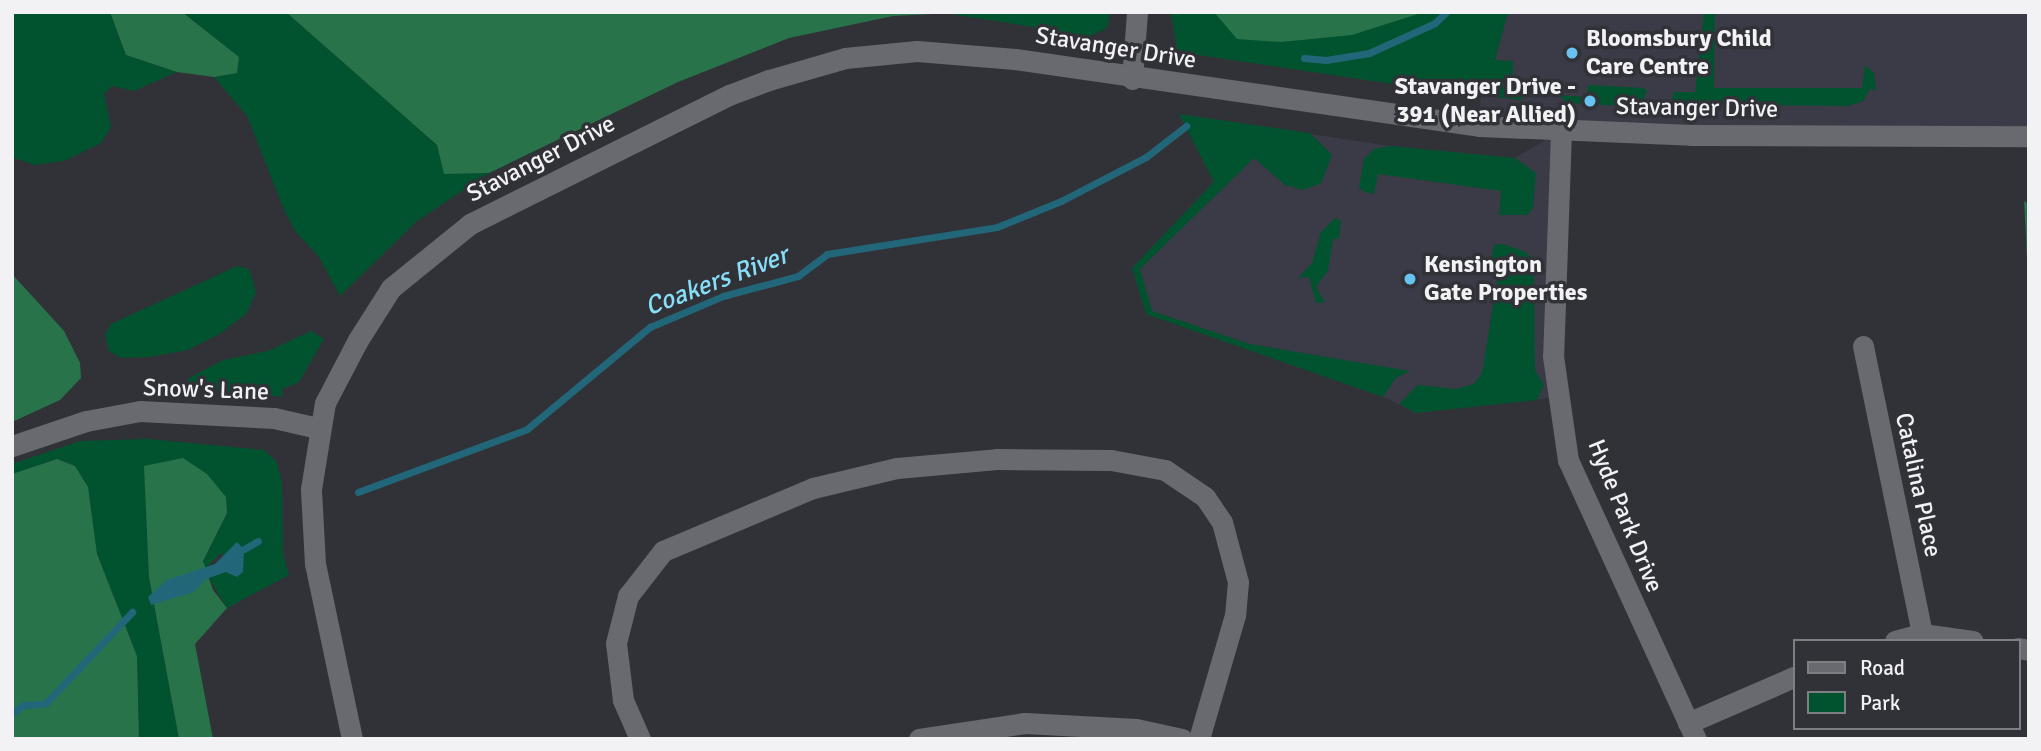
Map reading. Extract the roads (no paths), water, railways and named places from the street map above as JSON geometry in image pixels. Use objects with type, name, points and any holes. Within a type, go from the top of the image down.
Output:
[{"type":"street","points":[[1132,79],[1137,12]]},
{"type":"street","name":"Stavanger Drive","points":[[352,739],[314,553],[311,489],[318,428],[344,362],[391,288],[421,260],[470,224],[729,95],[808,66],[917,51],[1016,59],[1132,79],[1356,111],[1561,131],[2029,136]]},
{"type":"street","name":"Hyde Park Drive","points":[[1561,131],[1553,356],[1569,460],[1692,731]]},
{"type":"street","name":"Catalina Place","points":[[1863,346],[1922,634]]},
{"type":"street","name":"Snow's Lane","points":[[12,446],[86,421],[140,411],[274,418],[318,428]]},
{"type":"street","points":[[640,739],[623,700],[616,643],[628,596],[663,551],[813,488],[897,468],[1010,459],[1111,460],[1165,470],[1205,497],[1222,522],[1234,551],[1236,604],[1199,739]]},
{"type":"street","points":[[1903,639],[1922,634],[1958,639]]},
{"type":"street","points":[[1692,731],[1792,678]]},
{"type":"street","points":[[919,739],[1025,723],[1136,729],[1182,739]]},
{"type":"water","points":[[237,542],[244,549],[243,572],[237,577],[226,572],[206,579],[194,592],[151,605],[148,597],[167,580],[215,564]]},
{"type":"waterway","name":"Coakers River","points":[[1304,58],[1326,60],[1369,53],[1435,23],[1446,12]]},
{"type":"waterway","name":"Coakers River","points":[[358,492],[527,429],[650,327],[723,296],[798,276],[827,254],[997,227],[1061,201],[1146,157],[1186,126]]},
{"type":"waterway","name":"Coakers River","points":[[244,549],[258,541]]},
{"type":"waterway","name":"Coakers River","points":[[12,714],[23,705],[45,704],[132,612]]},
{"type":"place","name":"Bloomsbury Child Care Centre","points":[[1572,53]]},
{"type":"place","name":"Stavanger Drive - 391 (Near Allied)","points":[[1590,101]]},
{"type":"place","name":"Kensington Gate Properties","points":[[1410,279]]}]
